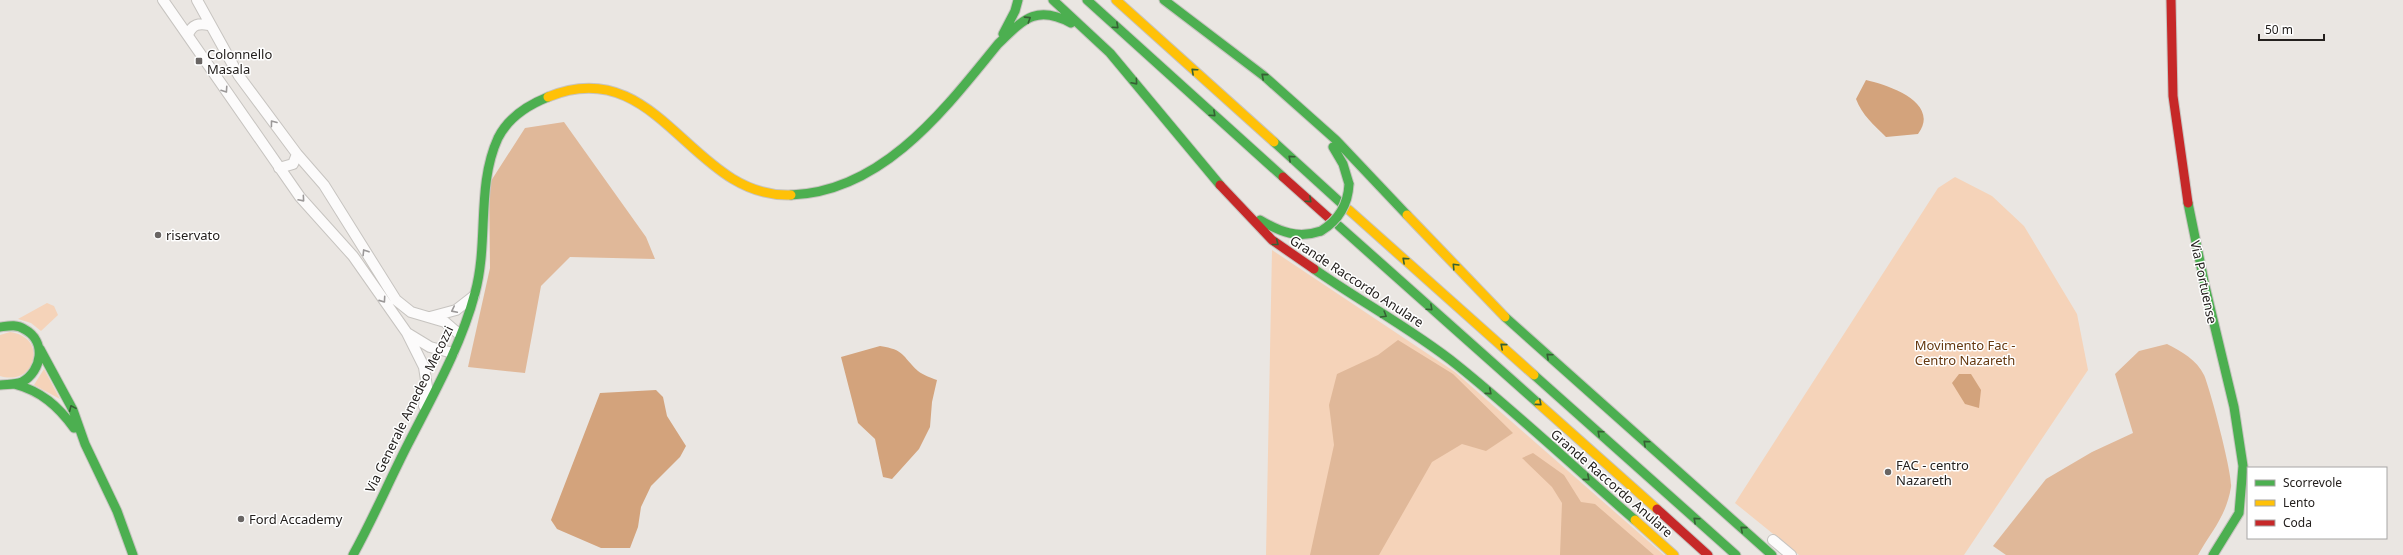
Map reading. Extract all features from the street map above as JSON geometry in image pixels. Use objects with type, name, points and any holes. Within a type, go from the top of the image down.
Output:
[{"type":"main road","points":[[998,44],[1013,17],[1018,0]]},
{"type":"main road","name":"Grande Raccordo Anulare","points":[[1053,0],[1110,53],[1220,185],[1265,233],[1286,251],[1346,292],[1408,329],[1457,365],[1674,555]]},
{"type":"main road","points":[[1061,0],[1110,53]]},
{"type":"main road","points":[[1087,0],[1330,219]]},
{"type":"main road","points":[[1116,0],[1341,202]]},
{"type":"main road","points":[[1164,0],[1264,76],[1336,140],[1490,303],[1772,555]]},
{"type":"main road","name":"Via Portuense","points":[[2171,0],[2174,96],[2185,188],[2205,286],[2234,407],[2244,466],[2240,510],[2213,555]]},
{"type":"main road","points":[[998,44],[1034,15],[1051,13],[1070,22],[1110,53]]},
{"type":"main road","name":"Via Generale Amedeo Mecozzi","points":[[353,555],[454,353],[475,295],[482,254],[484,188],[490,158],[498,139],[511,121],[531,105],[560,92],[579,89],[595,90],[625,96],[647,107],[722,173],[734,181],[765,193],[786,195],[805,194],[849,182],[894,157],[958,93],[998,44]]},
{"type":"main road","points":[[1220,185],[1255,216],[1282,232],[1302,236],[1321,231],[1340,215],[1346,204],[1349,184],[1339,155],[1292,102]]},
{"type":"main road","points":[[1349,210],[1736,555]]},
{"type":"main road","name":"Grande Raccordo Anulare","points":[[1339,226],[1708,555]]},
{"type":"main road","points":[[0,326],[11,324],[24,328],[34,336],[73,410],[85,444],[116,511],[133,555]]},
{"type":"main road","points":[[5,384],[23,382],[35,371],[40,357],[40,349]]},
{"type":"main road","points":[[5,384],[29,386],[50,399],[64,413],[85,444]]},
{"type":"street","points":[[163,0],[300,197],[353,256],[407,333],[424,367],[427,387],[423,414]]},
{"type":"street","points":[[197,0],[209,25],[239,76],[297,154],[324,185],[396,300],[411,312],[445,322],[460,335]]},
{"type":"street","points":[[188,35],[193,26],[197,24],[209,25]]},
{"type":"street","points":[[279,168],[293,164],[297,154]]},
{"type":"street","points":[[429,318],[456,310],[475,295]]},
{"type":"street","points":[[407,333],[430,347],[454,353]]},
{"type":"street","points":[[1773,540],[1791,555]]},
{"type":"green space","name":"Movimento Fac - Centro Nazareth","points":[[1955,177],[1992,196],[2024,226],[2077,314],[2088,370],[1964,555],[1799,555],[1735,503],[1938,188]]},
{"type":"green space","points":[[1272,250],[1455,372],[1664,555],[1266,555]]},
{"type":"green space","points":[[47,303],[54,306],[58,315],[41,331],[31,323],[18,319]]},
{"type":"green space","points":[[10,332],[22,336],[30,343],[33,351],[33,360],[29,368],[22,374],[12,377],[0,376],[0,335]]},
{"type":"green space","points":[[44,369],[60,399],[34,385]]},
{"type":"shaded area","points":[[1866,80],[1876,82],[1899,91],[1918,105],[1923,113],[1923,123],[1918,134],[1886,137],[1873,124],[1865,115],[1856,99]]},
{"type":"shaded area","points":[[564,122],[646,237],[655,259],[570,257],[541,286],[525,373],[468,367],[490,268],[489,184],[525,128]]},
{"type":"shaded area","points":[[1398,340],[1453,374],[1513,433],[1486,451],[1462,444],[1432,462],[1379,555],[1310,555],[1334,445],[1329,405],[1337,374],[1378,355]]},
{"type":"shaded area","points":[[2167,344],[2193,360],[2204,375],[2211,396],[2231,480],[2229,498],[2226,507],[2198,555],[2006,555],[1993,546],[2046,479],[2092,452],[2133,433],[2115,374],[2139,351]]},
{"type":"shaded area","points":[[880,346],[899,351],[918,371],[937,380],[932,402],[930,427],[919,449],[892,479],[883,477],[875,439],[858,423],[841,357]]},
{"type":"shaded area","points":[[1959,374],[1971,374],[1981,390],[1979,408],[1965,404],[1952,383]]},
{"type":"shaded area","points":[[656,390],[663,397],[667,416],[686,446],[680,457],[651,486],[641,507],[638,527],[630,548],[601,548],[557,529],[551,520],[600,393]]},
{"type":"shaded area","points":[[1533,453],[1564,475],[1581,502],[1595,504],[1654,555],[1560,555],[1562,503],[1552,487],[1522,458]]},
{"type":"traffic: fast","points":[[1003,34],[1015,11],[1018,0]]},
{"type":"traffic: fast","points":[[1053,0],[1110,53],[1220,185]]},
{"type":"traffic: fast","points":[[1087,0],[1283,177]]},
{"type":"traffic: fast","points":[[1164,0],[1264,76],[1336,140],[1407,215]]},
{"type":"traffic: fast","points":[[998,44],[1015,28],[1031,17],[1048,15],[1059,17],[1071,23]]},
{"type":"traffic: fast","points":[[791,195],[824,190],[855,179],[883,163],[909,143],[933,120],[956,95],[998,44]]},
{"type":"traffic: fast","points":[[353,555],[446,370],[469,313],[479,274],[487,175],[491,156],[498,138],[507,124],[519,113],[548,97]]},
{"type":"traffic: fast","points":[[1274,142],[1341,203]]},
{"type":"traffic: fast","points":[[1333,147],[1343,164],[1349,184]]},
{"type":"traffic: fast","points":[[1321,231],[1338,217],[1347,199],[1349,184]]},
{"type":"traffic: fast","points":[[2188,203],[2205,286],[2234,407],[2243,466],[2239,513],[2213,555]]},
{"type":"traffic: fast","points":[[1260,220],[1289,233],[1305,234],[1321,231]]},
{"type":"traffic: fast","points":[[1339,226],[1539,404]]},
{"type":"traffic: fast","points":[[1314,269],[1422,339],[1457,365],[1525,422],[1635,520]]},
{"type":"traffic: fast","points":[[1505,317],[1772,555]]},
{"type":"traffic: fast","points":[[0,327],[18,326],[24,329],[31,334],[39,348],[37,364],[29,377],[19,383],[0,385]]},
{"type":"traffic: fast","points":[[40,349],[73,410],[85,444],[117,511],[133,555]]},
{"type":"traffic: fast","points":[[1534,375],[1736,555]]},
{"type":"traffic: fast","points":[[14,384],[33,391],[48,400],[62,413],[74,428]]},
{"type":"traffic: slow","points":[[1116,0],[1274,142]]},
{"type":"traffic: slow","points":[[548,97],[586,88],[619,93],[647,109],[726,175],[756,190],[791,195]]},
{"type":"traffic: slow","points":[[1349,210],[1534,375]]},
{"type":"traffic: slow","points":[[1407,215],[1505,317]]},
{"type":"traffic: slow","points":[[1539,404],[1657,509]]},
{"type":"traffic: slow","points":[[1635,520],[1674,555]]},
{"type":"traffic: jam","points":[[2171,0],[2173,96],[2188,203]]},
{"type":"traffic: jam","points":[[1283,177],[1330,219]]},
{"type":"traffic: jam","points":[[1220,185],[1272,240],[1314,269]]},
{"type":"traffic: jam","points":[[1657,509],[1708,555]]},
{"type":"place","name":"Colonnello Masala","points":[[199,61]]},
{"type":"place","name":"riservato","points":[[158,235]]},
{"type":"place","name":"FAC - centro Nazareth","points":[[1888,472]]},
{"type":"place","name":"Ford Accademy","points":[[241,519]]}]
